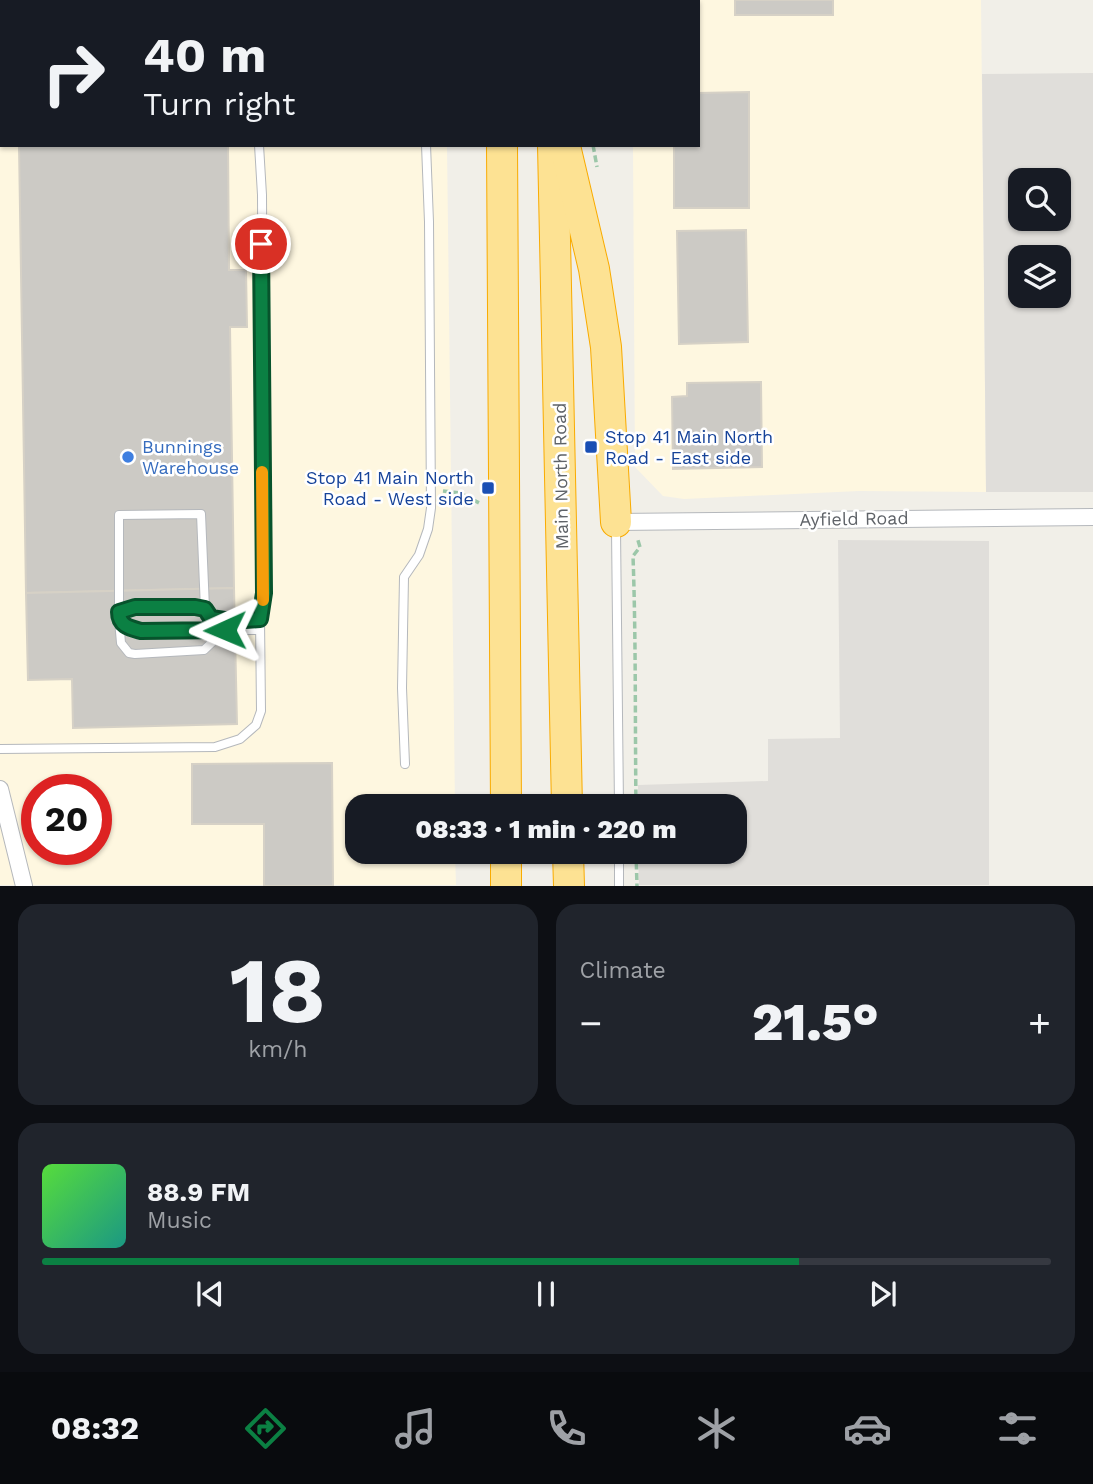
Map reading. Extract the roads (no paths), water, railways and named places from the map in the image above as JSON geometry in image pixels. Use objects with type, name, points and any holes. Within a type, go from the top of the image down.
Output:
[{"type":"highway","points":[[502,147],[506,794]]},
{"type":"highway","name":"Main North Road","points":[[553,147],[567,794]]},
{"type":"highway","points":[[565,147],[594,269],[606,347],[616,522]]},
{"type":"highway","points":[[506,864],[506,886]]},
{"type":"highway","points":[[568,864],[569,886]]},
{"type":"street","name":"Ayfield Road","points":[[616,522],[1093,516]]},
{"type":"street","points":[[0,789],[24,886]]},
{"type":"lane","points":[[0,749],[215,747],[240,739],[256,725],[261,711],[260,619],[264,593],[262,195],[259,147]]},
{"type":"lane","points":[[405,764],[402,688],[404,578],[419,555],[428,529],[430,492],[426,147]]},
{"type":"lane","points":[[225,630],[204,650],[129,653],[121,643],[119,515],[201,514],[205,609],[211,618],[231,621],[260,619]]},
{"type":"lane","points":[[616,522],[619,794]]},
{"type":"lane","points":[[119,615],[135,607],[205,609]]},
{"type":"lane","points":[[119,615],[129,628],[141,631],[260,629]]},
{"type":"lane","points":[[619,864],[619,886]]},
{"type":"place","name":"Stop 41 Main North Road - East side","points":[[591,447]]},
{"type":"place","name":"Bunnings Warehouse","points":[[128,457]]},
{"type":"place","name":"Stop 41 Main North Road - West side","points":[[488,488]]}]
